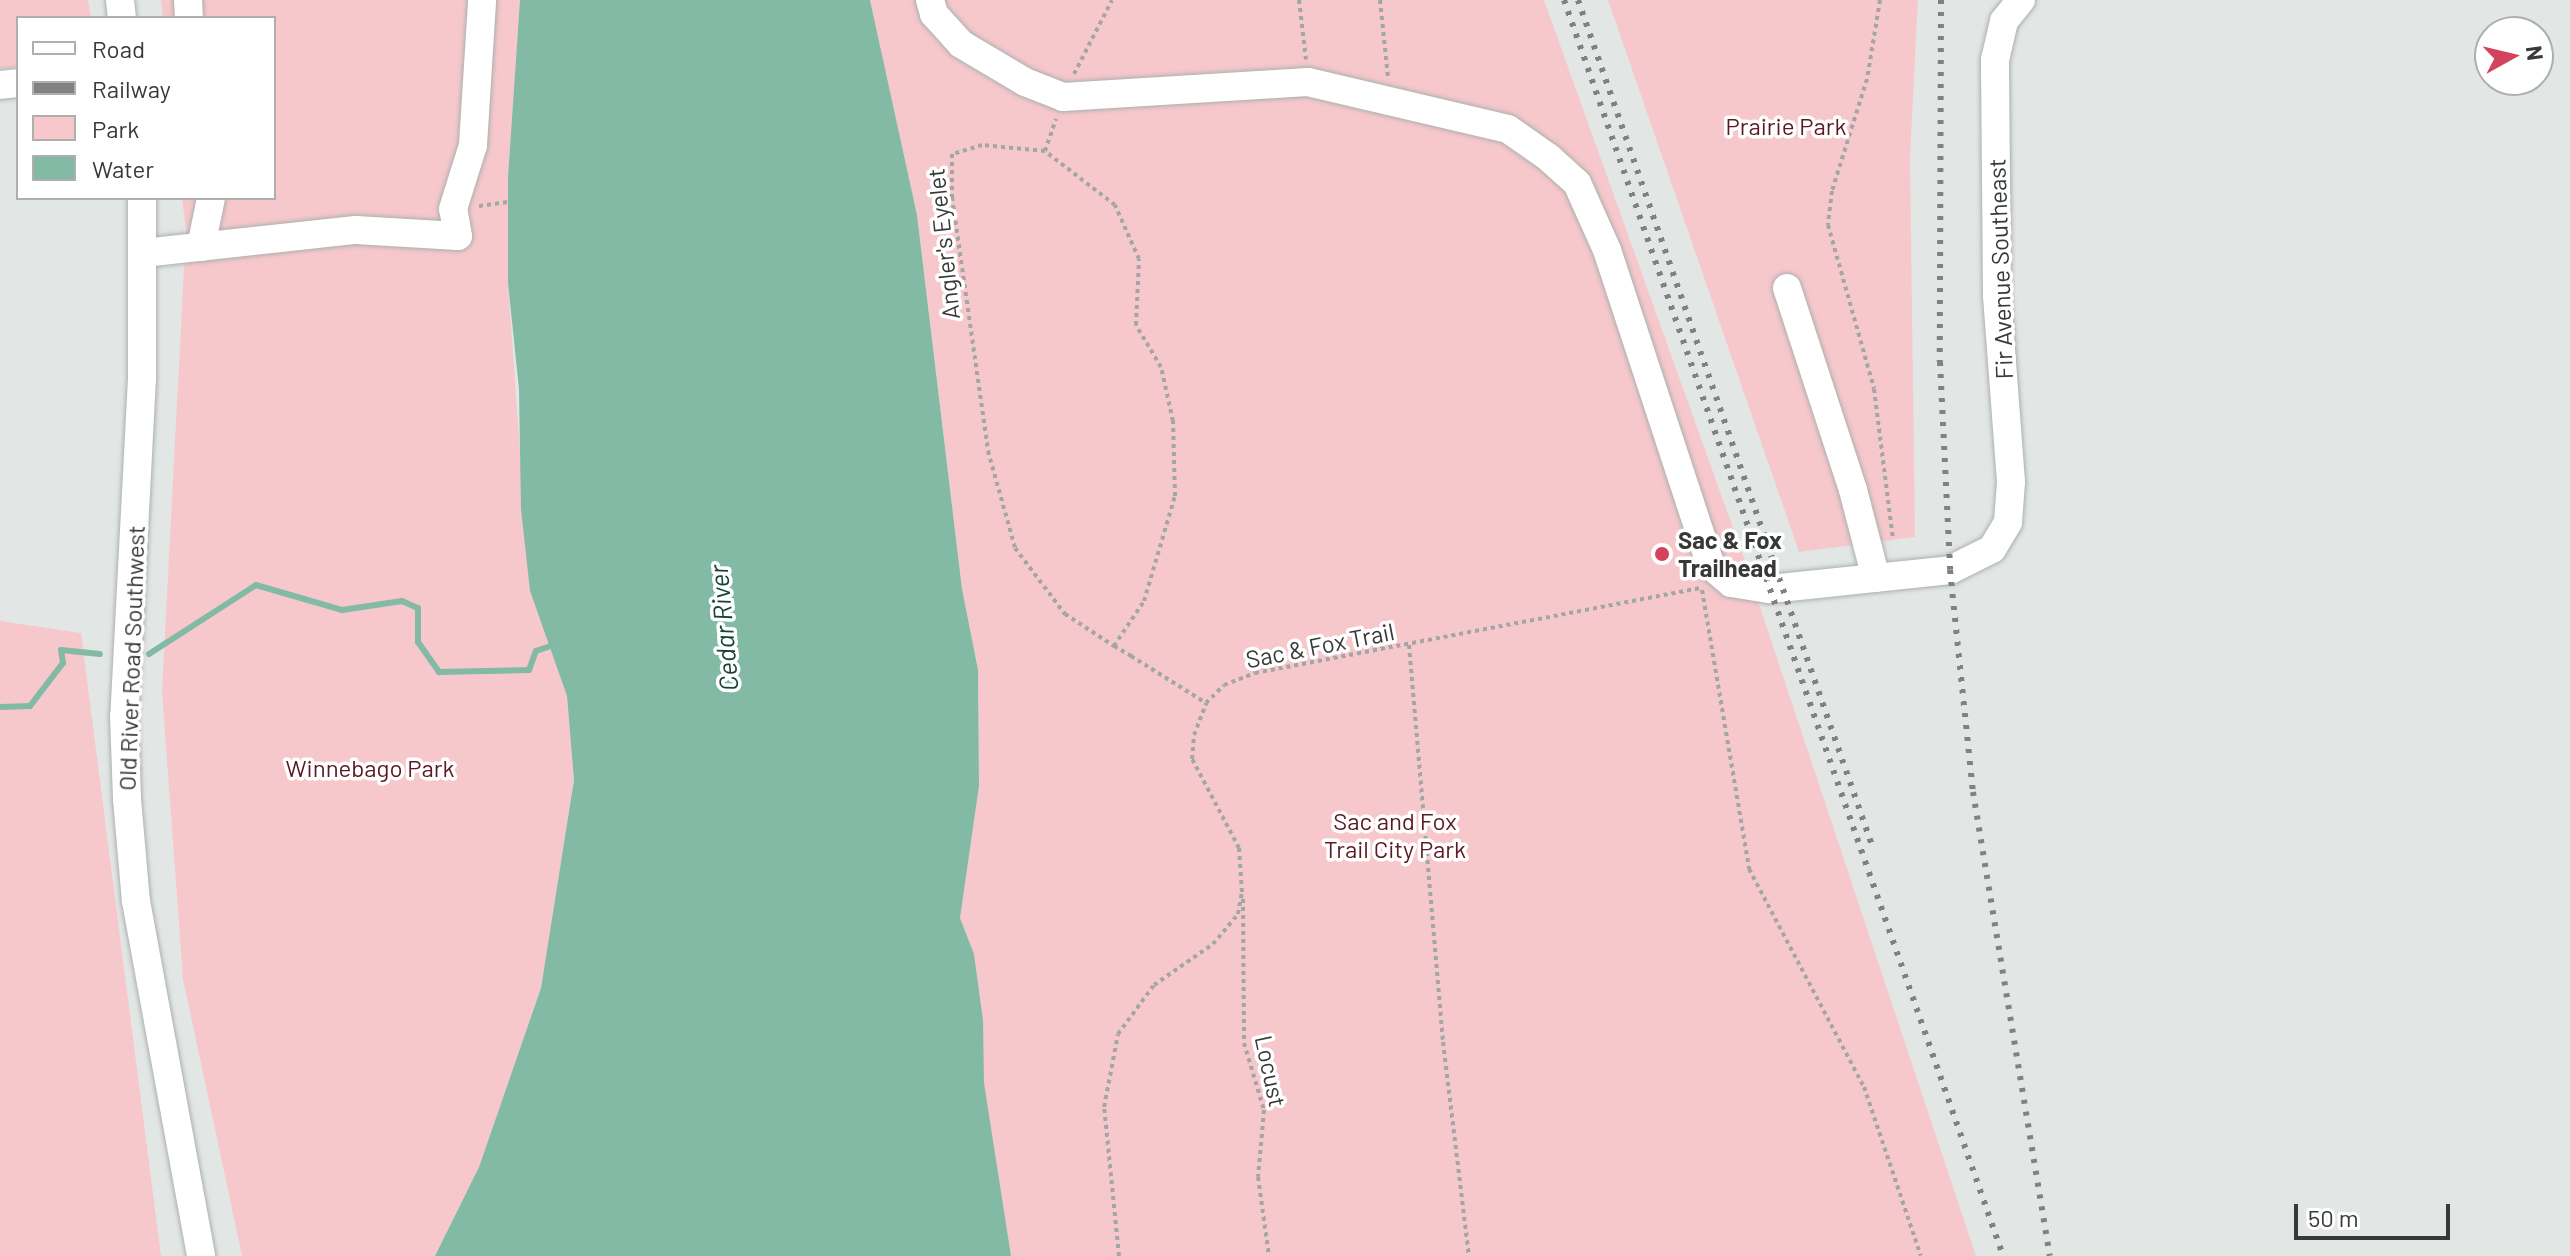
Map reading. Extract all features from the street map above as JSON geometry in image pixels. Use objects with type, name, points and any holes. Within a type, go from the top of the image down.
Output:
[{"type":"street","points":[[143,253],[356,230],[458,236],[453,209],[473,145],[482,0]]},
{"type":"street","points":[[930,0],[934,14],[961,44],[1025,82],[1063,97],[1308,82],[1508,129],[1577,183],[1607,250],[1711,566],[1731,583],[1770,589],[1886,576],[1853,490],[1787,288]]},
{"type":"street","name":"Fir Avenue Southeast","points":[[1886,576],[1950,570],[2000,541],[2008,522],[2011,482],[1997,295],[1995,60],[2004,21],[2021,0]]},
{"type":"street","name":"Old River Road Southwest","points":[[142,200],[143,253],[124,716],[127,799],[136,901],[201,1256]]},
{"type":"street","points":[[201,247],[211,200]]},
{"type":"path","points":[[1299,0],[1308,82]]},
{"type":"path","points":[[1380,0],[1390,101]]},
{"type":"path","points":[[1880,0],[1867,79],[1832,191],[1828,225],[1874,389],[1886,576]]},
{"type":"path","name":"Angler's Eyelet","points":[[1114,646],[1144,601],[1175,496],[1173,421],[1161,367],[1136,325],[1139,259],[1115,205],[1045,151],[982,145],[952,154],[952,197],[988,451],[1015,548],[1065,614],[1114,646],[1206,703]]},
{"type":"path","name":"Sac & Fox Trail","points":[[1206,703],[1224,685],[1255,673],[1731,583]]},
{"type":"path","points":[[1702,588],[1749,869],[1864,1087],[1921,1256]]},
{"type":"path","points":[[1409,645],[1443,1042],[1469,1256]]},
{"type":"path","points":[[1119,1256],[1104,1107],[1118,1034],[1154,985],[1213,944],[1238,914],[1242,892],[1239,848],[1192,759],[1194,735],[1206,703]]},
{"type":"path","name":"Locust","points":[[1242,892],[1244,1043],[1264,1110],[1258,1177],[1269,1256]]},
{"type":"green space","points":[[0,0],[88,0],[91,16],[16,16],[16,67],[0,69]]},
{"type":"green space","name":"Winnebago Park","points":[[161,0],[520,0],[508,177],[508,283],[530,591],[567,696],[574,780],[541,988],[479,1167],[435,1256],[242,1256],[183,979],[162,691],[186,230],[182,200],[276,200],[276,16],[163,16]]},
{"type":"green space","name":"Sac and Fox Trail City Park","points":[[870,0],[1544,0],[1742,553],[1976,1256],[1011,1256],[983,1083],[983,1020],[974,954],[960,918],[979,786],[978,671],[962,589],[917,215]]},
{"type":"green space","name":"Prairie Park","points":[[1608,0],[1918,0],[1910,158],[1915,537],[1799,552]]},
{"type":"green space","points":[[0,621],[81,633],[161,1256],[0,1256]]},
{"type":"water","name":"Cedar River","points":[[520,0],[870,0],[917,215],[962,589],[978,670],[979,786],[960,918],[974,954],[983,1020],[984,1083],[1011,1256],[435,1256],[479,1167],[541,988],[574,780],[567,696],[530,591],[521,509],[519,389],[508,283],[508,177]]},
{"type":"waterway","points":[[149,654],[256,585],[342,610],[402,601],[418,608],[418,642],[439,672],[529,670],[536,651],[556,644]]},
{"type":"waterway","points":[[0,707],[30,706],[63,663],[61,650],[100,654]]},
{"type":"railway","points":[[1564,0],[2003,1256]]},
{"type":"railway","points":[[1578,0],[1873,848]]},
{"type":"railway","points":[[1941,0],[1940,362],[1950,570],[1973,792],[2050,1256]]},
{"type":"place","name":"Sac & Fox Trailhead","points":[[1662,554]]}]
